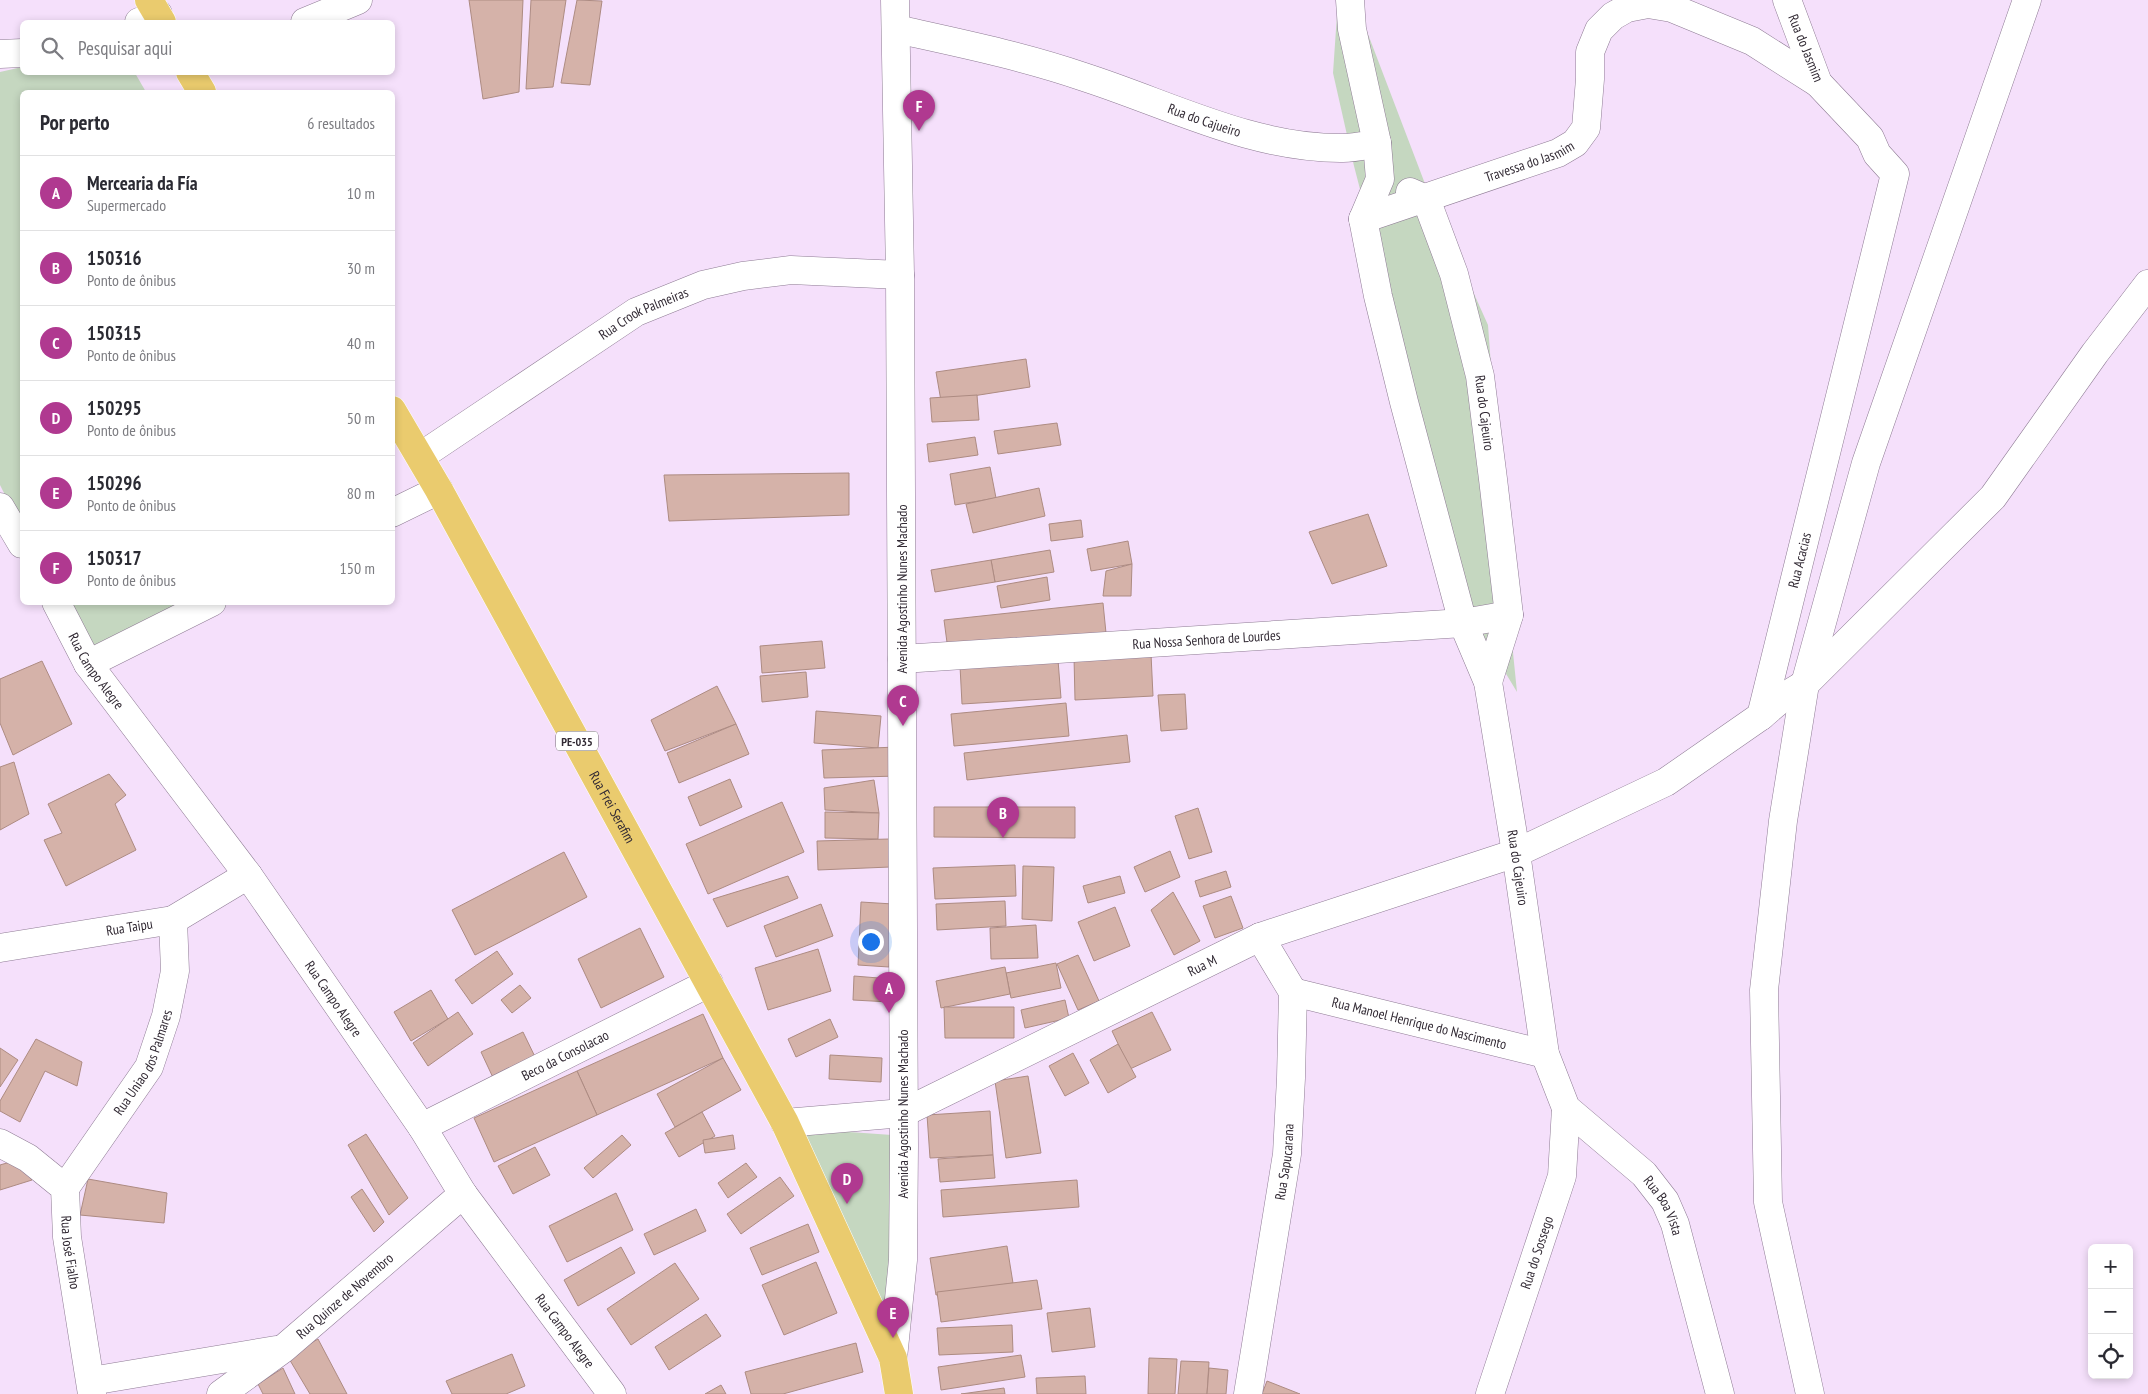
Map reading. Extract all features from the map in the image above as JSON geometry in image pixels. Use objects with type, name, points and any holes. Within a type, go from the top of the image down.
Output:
[{"type":"main road","points":[[192,75],[201,90]]},
{"type":"main road","name":"Rua Frei Serafim","points":[[395,415],[421,456],[785,1123]]},
{"type":"main road","name":"PE-035","points":[[785,1123],[893,1358],[899,1394]]},
{"type":"street","points":[[310,20],[358,0]]},
{"type":"street","name":"Avenida Agostinho Nunes Machado","points":[[893,1358],[902,1260],[903,1113],[900,275],[895,0]]},
{"type":"street","points":[[1350,0],[1352,29],[1377,143],[1380,178],[1363,219]]},
{"type":"street","name":"Rua do Jasmim","points":[[1786,0],[1818,83],[1870,138]]},
{"type":"street","points":[[1810,1394],[1768,1202],[1764,990],[1783,820],[1806,684],[1866,463],[2027,0]]},
{"type":"street","name":"Travessa do Jasmim","points":[[1363,219],[1558,153],[1575,143],[1586,128],[1590,52],[1599,30],[1613,16],[1627,8],[1648,4],[1672,8],[1752,41],[1818,83]]},
{"type":"street","name":"Rua do Cajueiro","points":[[896,30],[988,49],[1083,76],[1227,128],[1294,145],[1344,148],[1377,143]]},
{"type":"street","points":[[0,54],[20,53]]},
{"type":"street","name":"Rua Acacias","points":[[1761,716],[1895,174],[1877,154],[1870,138]]},
{"type":"street","points":[[1380,178],[1426,199]]},
{"type":"street","name":"Rua do Cajeuiro","points":[[1426,199],[1454,274],[1480,376],[1509,615],[1488,682]]},
{"type":"street","name":"Rua do Cajeuiro","points":[[1363,219],[1378,296],[1463,623],[1488,682],[1516,853],[1545,1054]]},
{"type":"street","name":"Rua Crook Palmeiras","points":[[421,456],[636,312],[703,285],[743,276],[791,270],[900,275]]},
{"type":"street","points":[[1516,853],[1666,782],[1761,716],[1782,698],[1806,684],[1993,497],[2095,353],[2148,284]]},
{"type":"street","points":[[395,512],[439,490]]},
{"type":"street","points":[[0,507],[20,541]]},
{"type":"street","name":"Rua Campo Alegre","points":[[58,605],[88,664],[248,875],[422,1127],[463,1194],[612,1394]]},
{"type":"street","points":[[88,664],[206,605]]},
{"type":"street","name":"Rua Nossa Senhora de Lourdes","points":[[902,660],[1463,623],[1509,615]]},
{"type":"street","name":"Rua M","points":[[903,1113],[1260,937],[1516,853]]},
{"type":"street","name":"Rua Taipu","points":[[0,948],[173,920],[248,875]]},
{"type":"street","name":"Rua Uniao dos Palmares","points":[[65,1188],[150,1067],[166,1016],[175,970],[173,920]]},
{"type":"street","points":[[1260,937],[1293,992]]},
{"type":"street","name":"Beco da Consolacao","points":[[422,1127],[709,983]]},
{"type":"street","name":"Rua Manoel Henrique do Nascimento","points":[[1293,992],[1545,1054]]},
{"type":"street","name":"Rua Sapucarana","points":[[1248,1394],[1286,1154],[1293,992]]},
{"type":"street","name":"Rua Boa Vista","points":[[1545,1054],[1566,1108],[1644,1174],[1665,1201],[1675,1224],[1720,1394]]},
{"type":"street","name":"Rua do Sossego","points":[[1490,1394],[1562,1176],[1566,1108]]},
{"type":"street","points":[[785,1123],[903,1113]]},
{"type":"street","points":[[0,1143],[28,1158],[65,1188]]},
{"type":"street","name":"Rua José Fialho","points":[[65,1188],[67,1237],[92,1387]]},
{"type":"street","name":"Rua Quinze de Novembro","points":[[221,1394],[283,1349],[463,1194]]},
{"type":"street","points":[[92,1387],[283,1349]]},
{"type":"green space","points":[[1338,0],[1355,0],[1427,189],[1488,325],[1509,613],[1517,692],[1470,614],[1354,166],[1333,73]]},
{"type":"green space","points":[[20,67],[20,75],[136,75],[145,90],[20,90],[20,525],[0,485],[0,72]]},
{"type":"green space","points":[[61,605],[219,605],[98,665]]},
{"type":"green space","points":[[793,1128],[892,1135],[892,1325]]},
{"type":"building","points":[[469,0],[523,0],[519,92],[483,99]]},
{"type":"building","points":[[531,0],[566,0],[553,87],[526,89]]},
{"type":"building","points":[[577,0],[602,1],[590,85],[561,83]]},
{"type":"building","points":[[1026,359],[1030,387],[941,401],[936,372]]},
{"type":"building","points":[[977,395],[979,420],[932,422],[930,398]]},
{"type":"building","points":[[1057,423],[1061,445],[998,454],[994,431]]},
{"type":"building","points":[[975,437],[978,455],[929,462],[927,444]]},
{"type":"building","points":[[990,467],[996,498],[955,505],[950,474]]},
{"type":"building","points":[[849,473],[849,515],[669,521],[664,475]]},
{"type":"building","points":[[1039,488],[1045,516],[973,533],[966,504]]},
{"type":"building","points":[[1368,514],[1387,566],[1332,584],[1309,532]]},
{"type":"building","points":[[1081,520],[1083,537],[1051,541],[1049,524]]},
{"type":"building","points":[[1128,541],[1132,564],[1091,571],[1087,549]]},
{"type":"building","points":[[1050,550],[1054,572],[995,582],[991,560]]},
{"type":"building","points":[[991,560],[995,582],[935,592],[931,570]]},
{"type":"building","points":[[1132,564],[1131,596],[1103,596],[1106,571]]},
{"type":"building","points":[[1047,577],[1050,600],[1001,608],[997,586]]},
{"type":"building","points":[[1103,603],[1106,633],[948,650],[944,620]]},
{"type":"building","points":[[822,641],[825,668],[762,673],[760,646]]},
{"type":"building","points":[[1151,654],[1153,696],[1075,700],[1074,657]]},
{"type":"building","points":[[1058,660],[1061,698],[962,704],[960,666]]},
{"type":"building","points":[[42,661],[72,724],[13,755],[0,723],[0,679]]},
{"type":"building","points":[[806,672],[808,697],[762,702],[760,676]]},
{"type":"building","points":[[717,686],[736,724],[665,751],[651,720]]},
{"type":"building","points":[[1185,694],[1187,729],[1161,731],[1158,695]]},
{"type":"building","points":[[1066,703],[1069,736],[954,746],[951,714]]},
{"type":"building","points":[[816,711],[881,716],[878,748],[814,743]]},
{"type":"building","points":[[736,724],[749,754],[679,783],[667,753]]},
{"type":"building","points":[[1127,735],[1130,762],[967,780],[964,753]]},
{"type":"building","points":[[897,747],[898,776],[824,778],[822,750]]},
{"type":"building","points":[[14,762],[29,814],[0,830],[0,767]]},
{"type":"building","points":[[109,774],[126,795],[115,804],[136,850],[66,886],[44,840],[62,833],[48,804]]},
{"type":"building","points":[[730,779],[742,807],[700,826],[688,797]]},
{"type":"building","points":[[874,780],[879,813],[825,810],[824,788]]},
{"type":"building","points":[[782,802],[804,852],[708,894],[686,844]]},
{"type":"building","points":[[934,807],[1075,807],[1075,838],[934,837]]},
{"type":"building","points":[[1198,808],[1212,852],[1189,859],[1175,816]]},
{"type":"building","points":[[825,812],[879,813],[878,839],[825,838]]},
{"type":"building","points":[[889,839],[890,867],[818,870],[817,841]]},
{"type":"building","points":[[1170,851],[1180,877],[1145,892],[1134,867]]},
{"type":"building","points":[[564,852],[587,897],[475,955],[452,910]]},
{"type":"building","points":[[1015,865],[1016,896],[935,899],[933,868]]},
{"type":"building","points":[[1023,866],[1054,867],[1052,921],[1022,919]]},
{"type":"building","points":[[1226,871],[1231,887],[1200,897],[1195,881]]},
{"type":"building","points":[[788,876],[798,898],[727,927],[713,899]]},
{"type":"building","points":[[1120,876],[1125,893],[1088,903],[1083,886]]},
{"type":"building","points":[[1173,892],[1200,941],[1174,955],[1151,910]]},
{"type":"building","points":[[1231,896],[1243,928],[1215,938],[1203,906]]},
{"type":"building","points":[[1005,901],[1006,926],[937,930],[936,904]]},
{"type":"building","points":[[861,902],[893,904],[889,967],[858,965]]},
{"type":"building","points":[[821,904],[833,936],[776,957],[764,926]]},
{"type":"building","points":[[1115,907],[1130,946],[1094,961],[1078,922]]},
{"type":"building","points":[[1036,925],[1038,958],[991,959],[990,928]]},
{"type":"building","points":[[640,928],[664,977],[601,1008],[578,959]]},
{"type":"building","points":[[818,949],[831,991],[768,1010],[755,968]]},
{"type":"building","points":[[497,951],[513,974],[472,1004],[455,980]]},
{"type":"building","points":[[1078,955],[1099,1001],[1078,1010],[1057,964]]},
{"type":"building","points":[[1056,963],[1061,988],[1011,998],[1006,973]]},
{"type":"building","points":[[1005,967],[1010,994],[941,1008],[936,981]]},
{"type":"building","points":[[854,976],[891,979],[890,1002],[853,1000]]},
{"type":"building","points":[[520,985],[531,998],[512,1013],[501,1000]]},
{"type":"building","points":[[431,990],[448,1019],[411,1041],[394,1012]]},
{"type":"building","points":[[1065,1000],[1069,1018],[1025,1028],[1021,1010]]},
{"type":"building","points":[[944,1007],[1014,1007],[1014,1038],[945,1038]]},
{"type":"building","points":[[458,1012],[473,1034],[428,1066],[413,1043]]},
{"type":"building","points":[[1152,1012],[1171,1050],[1130,1069],[1112,1031]]},
{"type":"building","points":[[703,1014],[723,1058],[597,1115],[577,1071]]},
{"type":"building","points":[[830,1019],[838,1037],[796,1057],[788,1039]]},
{"type":"building","points":[[523,1032],[538,1063],[496,1084],[481,1052]]},
{"type":"building","points":[[36,1039],[82,1062],[77,1086],[45,1071],[20,1122],[0,1111],[0,1101]]},
{"type":"building","points":[[1118,1044],[1136,1077],[1108,1093],[1090,1060]]},
{"type":"building","points":[[0,1048],[18,1060],[0,1087]]},
{"type":"building","points":[[1073,1053],[1089,1083],[1065,1096],[1049,1066]]},
{"type":"building","points":[[830,1055],[882,1058],[881,1082],[829,1079]]},
{"type":"building","points":[[723,1058],[741,1090],[675,1127],[657,1094]]},
{"type":"building","points":[[577,1071],[597,1115],[494,1162],[474,1118]]},
{"type":"building","points":[[1028,1076],[1041,1153],[1006,1158],[995,1081]]},
{"type":"building","points":[[990,1111],[993,1155],[930,1158],[927,1115]]},
{"type":"building","points":[[702,1112],[715,1136],[679,1157],[665,1133]]},
{"type":"building","points":[[366,1134],[408,1198],[389,1215],[348,1145]]},
{"type":"building","points":[[622,1135],[631,1145],[593,1178],[584,1168]]},
{"type":"building","points":[[733,1135],[735,1149],[705,1153],[703,1140]]},
{"type":"building","points":[[535,1147],[550,1175],[513,1194],[498,1166]]},
{"type":"building","points":[[993,1155],[995,1178],[940,1182],[938,1159]]},
{"type":"building","points":[[17,1160],[32,1180],[0,1190],[0,1165]]},
{"type":"building","points":[[746,1163],[757,1177],[728,1198],[718,1183]]},
{"type":"building","points":[[780,1177],[794,1196],[741,1234],[727,1214]]},
{"type":"building","points":[[88,1179],[167,1193],[164,1223],[80,1215]]},
{"type":"building","points":[[1077,1180],[1079,1207],[943,1217],[941,1190]]},
{"type":"building","points":[[362,1189],[384,1222],[374,1232],[351,1197]]},
{"type":"building","points":[[616,1193],[633,1230],[567,1262],[549,1226]]},
{"type":"building","points":[[696,1209],[706,1231],[654,1255],[644,1234]]},
{"type":"building","points":[[808,1224],[819,1252],[762,1275],[750,1248]]},
{"type":"building","points":[[1007,1246],[1013,1283],[936,1295],[930,1258]]},
{"type":"building","points":[[621,1247],[635,1273],[578,1306],[564,1280]]},
{"type":"building","points":[[816,1262],[837,1313],[784,1335],[762,1285]]},
{"type":"building","points":[[675,1263],[699,1299],[631,1345],[607,1309]]},
{"type":"building","points":[[1037,1280],[1042,1309],[941,1322],[937,1292]]},
{"type":"building","points":[[1090,1308],[1095,1347],[1052,1352],[1047,1313]]},
{"type":"building","points":[[706,1314],[721,1336],[669,1370],[655,1347]]},
{"type":"building","points":[[1012,1325],[1013,1352],[939,1355],[937,1328]]},
{"type":"building","points":[[318,1339],[347,1394],[310,1394],[288,1357]]},
{"type":"building","points":[[856,1343],[863,1372],[783,1394],[751,1394],[745,1372]]},
{"type":"building","points":[[512,1354],[525,1386],[506,1394],[452,1394],[446,1381]]},
{"type":"building","points":[[1021,1355],[1025,1377],[941,1390],[938,1367]]},
{"type":"building","points":[[1149,1358],[1177,1359],[1175,1394],[1148,1394]]},
{"type":"building","points":[[1181,1361],[1209,1362],[1207,1394],[1178,1394]]},
{"type":"building","points":[[283,1368],[295,1394],[263,1394],[258,1384]]},
{"type":"building","points":[[1209,1368],[1228,1370],[1226,1394],[1207,1394]]},
{"type":"building","points":[[1085,1376],[1086,1394],[1037,1394],[1036,1378]]},
{"type":"building","points":[[1267,1381],[1300,1394],[1262,1394]]},
{"type":"building","points":[[721,1385],[726,1394],[705,1394]]},
{"type":"building","points":[[1004,1388],[1005,1394],[961,1394]]},
{"type":"place","name":"150317","points":[[919,131]]},
{"type":"place","name":"150315","points":[[903,726]]},
{"type":"place","name":"150316","points":[[1003,838]]},
{"type":"place","name":"Mercearia da Fía","points":[[889,1013]]},
{"type":"place","name":"150295","points":[[847,1204]]},
{"type":"place","name":"150296","points":[[893,1338]]}]
